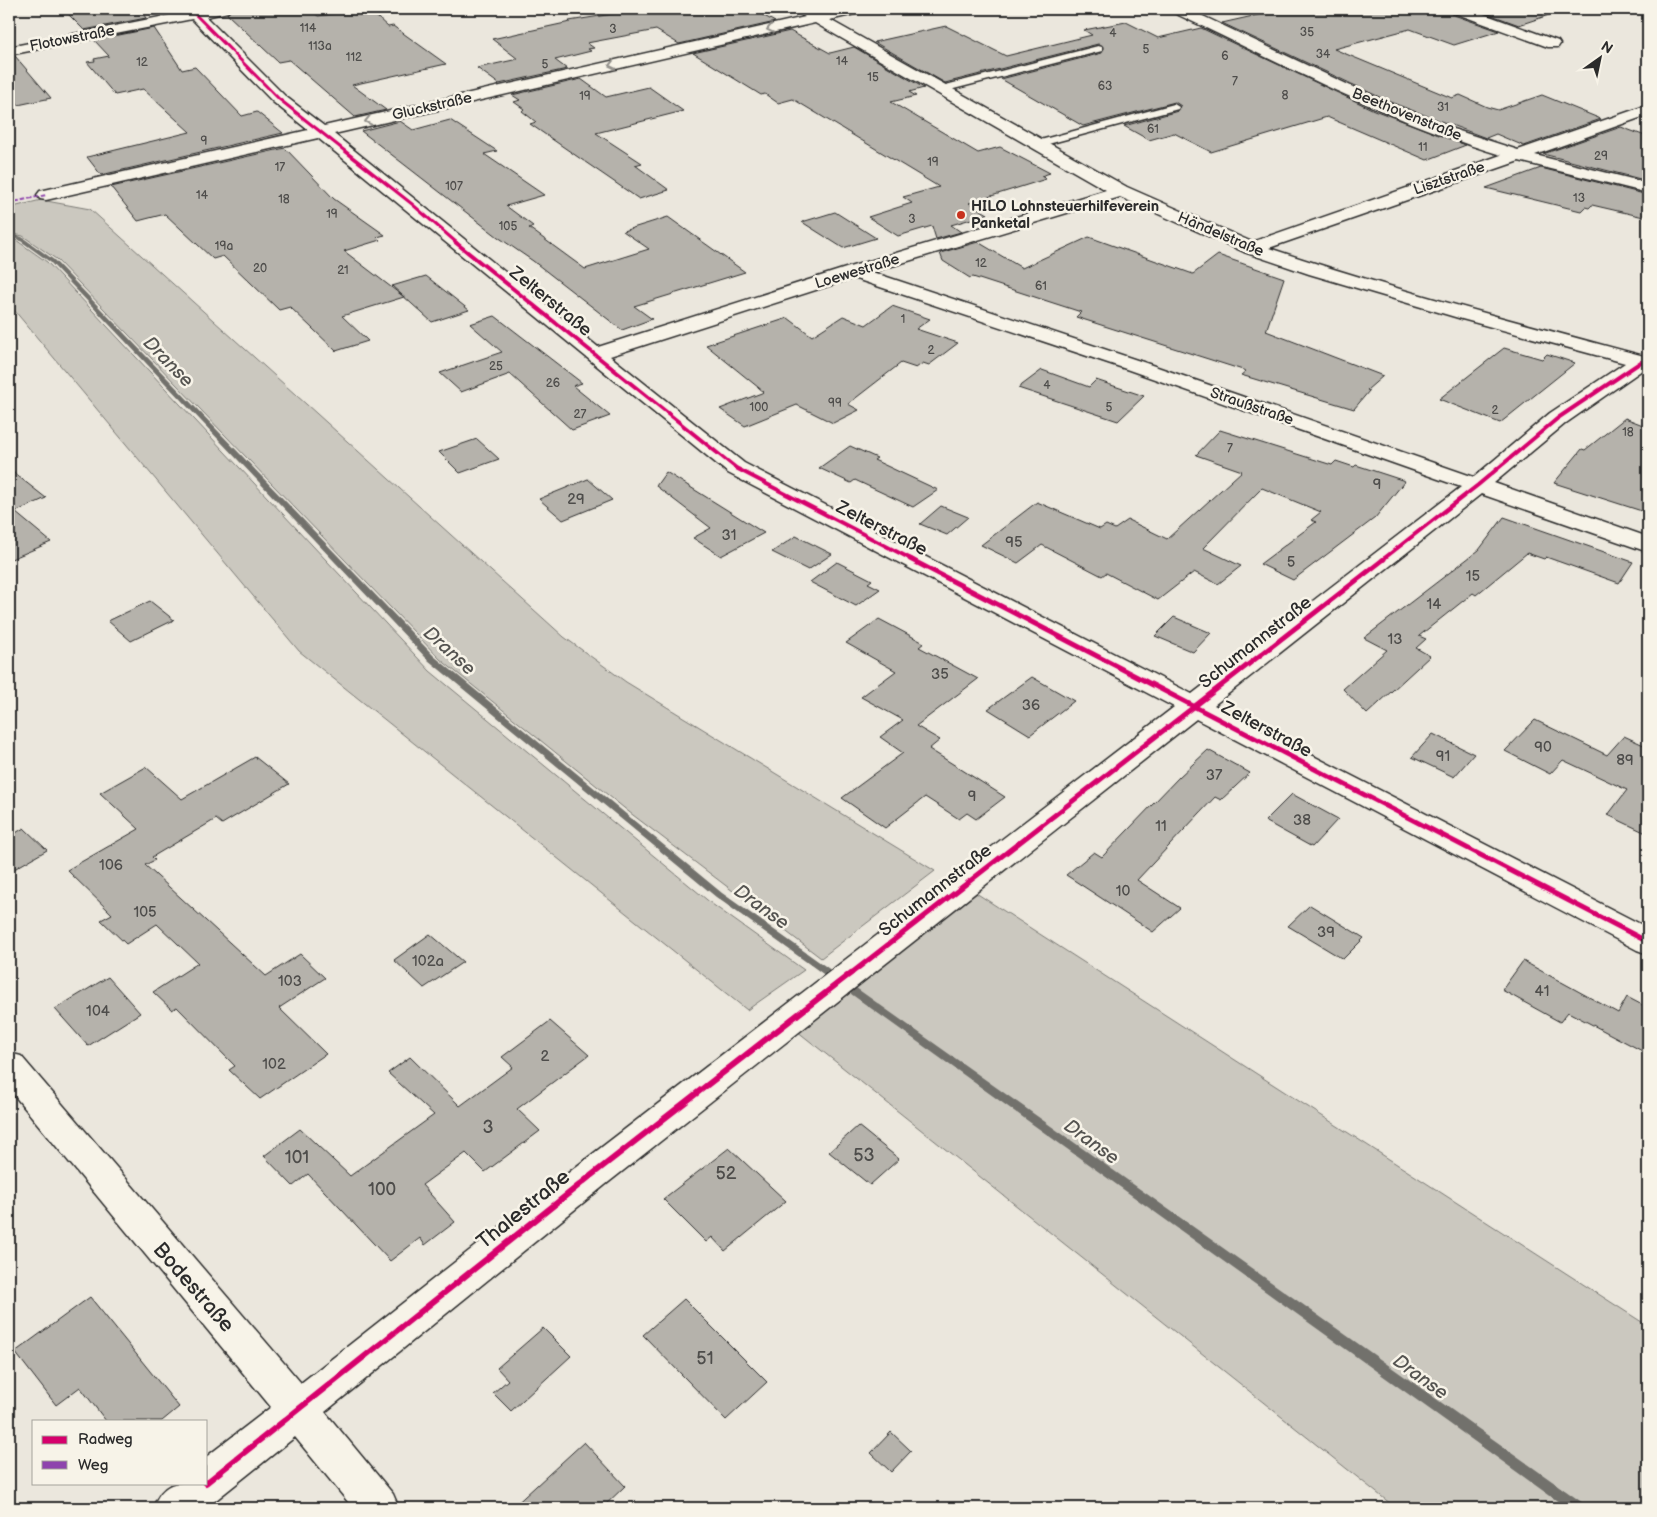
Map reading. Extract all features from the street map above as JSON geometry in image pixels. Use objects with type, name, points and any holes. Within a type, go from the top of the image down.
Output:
[{"type":"street","name":"Flotowstraße","points":[[9,51],[192,12],[223,9]]},
{"type":"street","name":"Händelstraße","points":[[801,9],[1121,190],[1251,248],[1316,270],[1453,310],[1645,362]]},
{"type":"street","name":"Gluckstraße","points":[[46,195],[858,9]]},
{"type":"street","name":"Beethovenstraße","points":[[1177,9],[1384,108],[1441,130],[1517,154],[1648,188]]},
{"type":"street","points":[[1457,9],[1553,44]]},
{"type":"street","name":"Zelterstraße","points":[[192,12],[279,99],[736,468],[1648,942]]},
{"type":"street","name":"Lisztstraße","points":[[1251,248],[1648,110]]},
{"type":"street","name":"Loewestraße","points":[[595,354],[1121,190]]},
{"type":"street","name":"Straußstraße","points":[[853,272],[1136,366],[1648,545]]},
{"type":"street","name":"Schumannstraße","points":[[863,964],[1478,485],[1558,418],[1645,362]]},
{"type":"street","name":"Thalestraße","points":[[208,1481],[300,1410],[593,1174],[863,964]]},
{"type":"street","name":"Bodestraße","points":[[9,1066],[132,1214],[300,1410],[379,1508]]},
{"type":"street","name":"Thalestraße","points":[[174,1508],[205,1484]]},
{"type":"lane","points":[[942,89],[1098,49]]},
{"type":"lane","points":[[1037,144],[1174,107]]},
{"type":"shaded area","points":[[41,200],[90,209],[564,637],[626,682],[935,871],[821,958],[629,812],[440,659],[56,259],[23,236],[9,233],[9,208]]},
{"type":"shaded area","points":[[9,238],[16,240],[47,262],[430,671],[712,904],[804,970],[747,1010],[299,651],[9,304]]},
{"type":"shaded area","points":[[976,893],[1648,1326],[1648,1508],[1396,1508],[797,1031]]},
{"type":"building","points":[[63,9],[140,9],[146,18],[84,30]]},
{"type":"building","points":[[232,9],[309,9],[318,16],[368,9],[388,27],[393,26],[446,64],[352,85],[386,110],[355,117],[289,60],[278,62],[227,14]]},
{"type":"building","points":[[620,9],[752,9],[775,22],[679,44],[656,30],[587,43],[594,48],[588,49],[591,51],[555,60],[567,69],[499,84],[477,68],[518,59],[492,39],[569,21],[625,12]]},
{"type":"building","points":[[1284,9],[1448,9],[1451,14],[1499,31],[1454,45],[1410,29],[1334,49],[1452,98],[1460,95],[1498,110],[1542,95],[1601,119],[1524,146],[1496,134],[1486,138],[1390,102],[1222,23]]},
{"type":"building","points":[[1475,9],[1552,9],[1552,14],[1519,25]]},
{"type":"building","points":[[1126,22],[1158,38],[1201,28],[1374,110],[1466,145],[1427,160],[1327,117],[1211,152],[1174,133],[1149,140],[1124,126],[1178,111],[1181,106],[1175,102],[1083,126],[1001,79],[1102,53],[1102,45],[1098,44],[945,83],[874,42],[946,26],[1006,56],[1092,35],[1084,30]]},
{"type":"building","points":[[154,28],[182,70],[195,67],[242,116],[257,112],[283,133],[101,175],[87,157],[190,132],[143,89],[115,95],[87,62],[109,56],[94,40]]},
{"type":"building","points":[[790,31],[830,53],[854,47],[924,88],[909,92],[916,96],[891,102],[978,153],[1000,147],[1050,173],[1041,176],[1046,179],[969,203],[988,214],[951,225],[961,232],[936,239],[932,226],[898,236],[868,217],[912,203],[903,197],[939,187],[793,99],[778,103],[765,94],[761,95],[693,53]]},
{"type":"building","points":[[15,56],[51,98],[18,105],[9,94],[9,57]]},
{"type":"building","points":[[581,79],[606,97],[649,87],[683,111],[596,133],[642,163],[635,165],[669,190],[639,199],[530,124],[536,122],[522,111],[524,109],[514,102],[520,100],[512,95]]},
{"type":"building","points":[[450,120],[497,151],[484,154],[544,195],[506,206],[533,226],[529,228],[585,269],[649,249],[623,231],[668,217],[745,272],[634,306],[652,319],[622,330],[361,131],[400,121],[413,130]]},
{"type":"building","points":[[1621,127],[1648,137],[1648,181],[1543,154]]},
{"type":"building","points":[[285,148],[334,199],[385,235],[377,237],[380,240],[344,251],[404,297],[342,316],[368,341],[336,351],[290,307],[279,310],[223,256],[213,259],[165,214],[138,221],[111,187]]},
{"type":"building","points":[[1541,168],[1648,195],[1648,218],[1592,205],[1589,208],[1585,207],[1581,211],[1486,188]]},
{"type":"building","points":[[835,212],[876,238],[843,248],[802,222]]},
{"type":"building","points":[[1089,237],[1193,274],[1218,255],[1284,278],[1266,331],[1383,376],[1367,390],[1369,391],[1354,409],[1241,375],[1246,371],[1076,317],[1081,312],[973,277],[970,278],[943,261],[940,253],[978,242],[1022,268]]},
{"type":"building","points":[[426,276],[469,310],[432,322],[392,286]]},
{"type":"building","points":[[892,306],[930,319],[916,329],[958,343],[929,365],[923,363],[916,368],[901,363],[848,404],[859,410],[833,423],[797,405],[745,426],[720,409],[764,392],[706,345],[788,318],[812,336],[843,316],[866,325]]},
{"type":"building","points":[[495,316],[582,383],[573,386],[610,416],[572,430],[510,374],[461,392],[440,373],[502,352],[470,324]]},
{"type":"building","points":[[1504,348],[1542,359],[1547,354],[1575,363],[1500,423],[1439,399]]},
{"type":"building","points":[[1042,370],[1089,387],[1096,380],[1144,396],[1118,421],[1018,388]]},
{"type":"building","points":[[1625,418],[1648,427],[1648,513],[1554,483],[1582,449],[1585,450]]},
{"type":"building","points":[[1220,430],[1332,465],[1336,461],[1354,467],[1356,465],[1405,481],[1375,518],[1293,580],[1260,564],[1316,522],[1311,520],[1321,512],[1262,488],[1203,548],[1241,566],[1218,584],[1194,572],[1158,600],[1106,573],[1102,576],[1042,545],[1018,563],[981,545],[1037,502],[1100,529],[1106,525],[1115,529],[1128,520],[1167,539],[1242,471],[1196,455]]},
{"type":"building","points":[[477,439],[499,459],[460,473],[439,452]]},
{"type":"building","points":[[850,446],[877,458],[874,460],[938,490],[913,507],[855,480],[851,483],[819,468]]},
{"type":"building","points":[[9,469],[46,498],[15,512],[51,542],[9,560]]},
{"type":"building","points":[[666,472],[764,533],[721,556],[693,538],[711,528],[656,486]]},
{"type":"building","points":[[588,479],[612,500],[563,520],[539,499]]},
{"type":"building","points":[[941,506],[968,517],[947,535],[920,524]]},
{"type":"building","points":[[1504,517],[1633,562],[1619,583],[1546,557],[1544,559],[1527,553],[1476,595],[1473,593],[1419,636],[1426,639],[1416,648],[1430,656],[1367,714],[1343,689],[1387,650],[1364,638],[1479,550]]},
{"type":"building","points":[[796,536],[832,554],[808,570],[772,552]]},
{"type":"building","points":[[837,562],[872,580],[868,583],[880,589],[856,606],[810,582]]},
{"type":"building","points":[[150,601],[174,620],[131,641],[108,621]]},
{"type":"building","points":[[1174,617],[1211,633],[1193,652],[1155,636]]},
{"type":"building","points":[[879,619],[924,643],[919,647],[978,679],[916,726],[940,740],[929,749],[1005,797],[976,819],[967,813],[959,819],[925,797],[885,828],[842,798],[903,753],[880,737],[903,720],[861,697],[896,671],[846,643]]},
{"type":"building","points":[[1032,677],[1074,701],[1030,735],[988,709]]},
{"type":"building","points":[[1535,720],[1607,755],[1624,736],[1648,747],[1648,834],[1608,815],[1627,790],[1563,760],[1550,774],[1505,751]]},
{"type":"building","points":[[1433,734],[1474,754],[1454,777],[1412,757]]},
{"type":"building","points":[[1208,750],[1250,773],[1221,800],[1215,797],[1137,880],[1180,908],[1153,932],[1066,875],[1094,852],[1102,857],[1179,777]]},
{"type":"building","points":[[255,757],[289,784],[222,824],[216,819],[152,857],[155,860],[145,865],[266,976],[300,954],[325,978],[279,1008],[326,1054],[260,1099],[229,1070],[235,1066],[177,1007],[172,1010],[153,992],[198,963],[157,924],[126,944],[101,920],[112,914],[67,870],[139,829],[100,793],[146,767],[182,799]]},
{"type":"building","points":[[1292,794],[1338,819],[1312,847],[1265,821]]},
{"type":"building","points":[[24,828],[47,850],[9,872],[9,837]]},
{"type":"building","points":[[1310,905],[1364,938],[1343,959],[1288,926]]},
{"type":"building","points":[[430,934],[463,962],[424,988],[394,960]]},
{"type":"building","points":[[1523,961],[1618,1013],[1627,997],[1648,1008],[1648,1054],[1568,1012],[1560,1022],[1502,990]]},
{"type":"building","points":[[108,977],[140,1013],[88,1046],[55,1009]]},
{"type":"building","points":[[550,1021],[589,1055],[517,1109],[540,1131],[485,1172],[466,1153],[422,1185],[455,1222],[425,1245],[420,1238],[390,1261],[308,1174],[293,1186],[264,1156],[300,1129],[350,1176],[434,1115],[388,1073],[410,1057],[460,1106],[513,1067],[502,1057]]},
{"type":"building","points":[[858,1126],[899,1159],[870,1185],[829,1152]]},
{"type":"building","points":[[729,1148],[786,1201],[725,1251],[712,1237],[706,1242],[663,1199]]},
{"type":"building","points":[[90,1297],[179,1407],[163,1420],[105,1420],[80,1387],[56,1405],[15,1352]]},
{"type":"building","points":[[684,1299],[767,1382],[726,1420],[643,1335]]},
{"type":"building","points":[[543,1328],[571,1356],[511,1411],[493,1393],[508,1380],[497,1368]]},
{"type":"building","points":[[891,1432],[911,1451],[891,1472],[871,1453]]},
{"type":"building","points":[[584,1442],[625,1486],[602,1508],[512,1508]]},
{"type":"waterway","name":"Dranse","points":[[9,235],[20,238],[52,261],[431,658],[719,895],[1578,1508]]},
{"type":"marked path","points":[[9,203],[46,195]]},
{"type":"cycle path","points":[[190,9],[279,99],[412,204],[441,230],[736,468],[1648,942]]},
{"type":"cycle path","points":[[208,1481],[593,1174],[1478,485],[1558,418],[1641,362]]},
{"type":"place","name":"HILO Lohnsteuerhilfeverein Panketal","points":[[961,215]]}]
